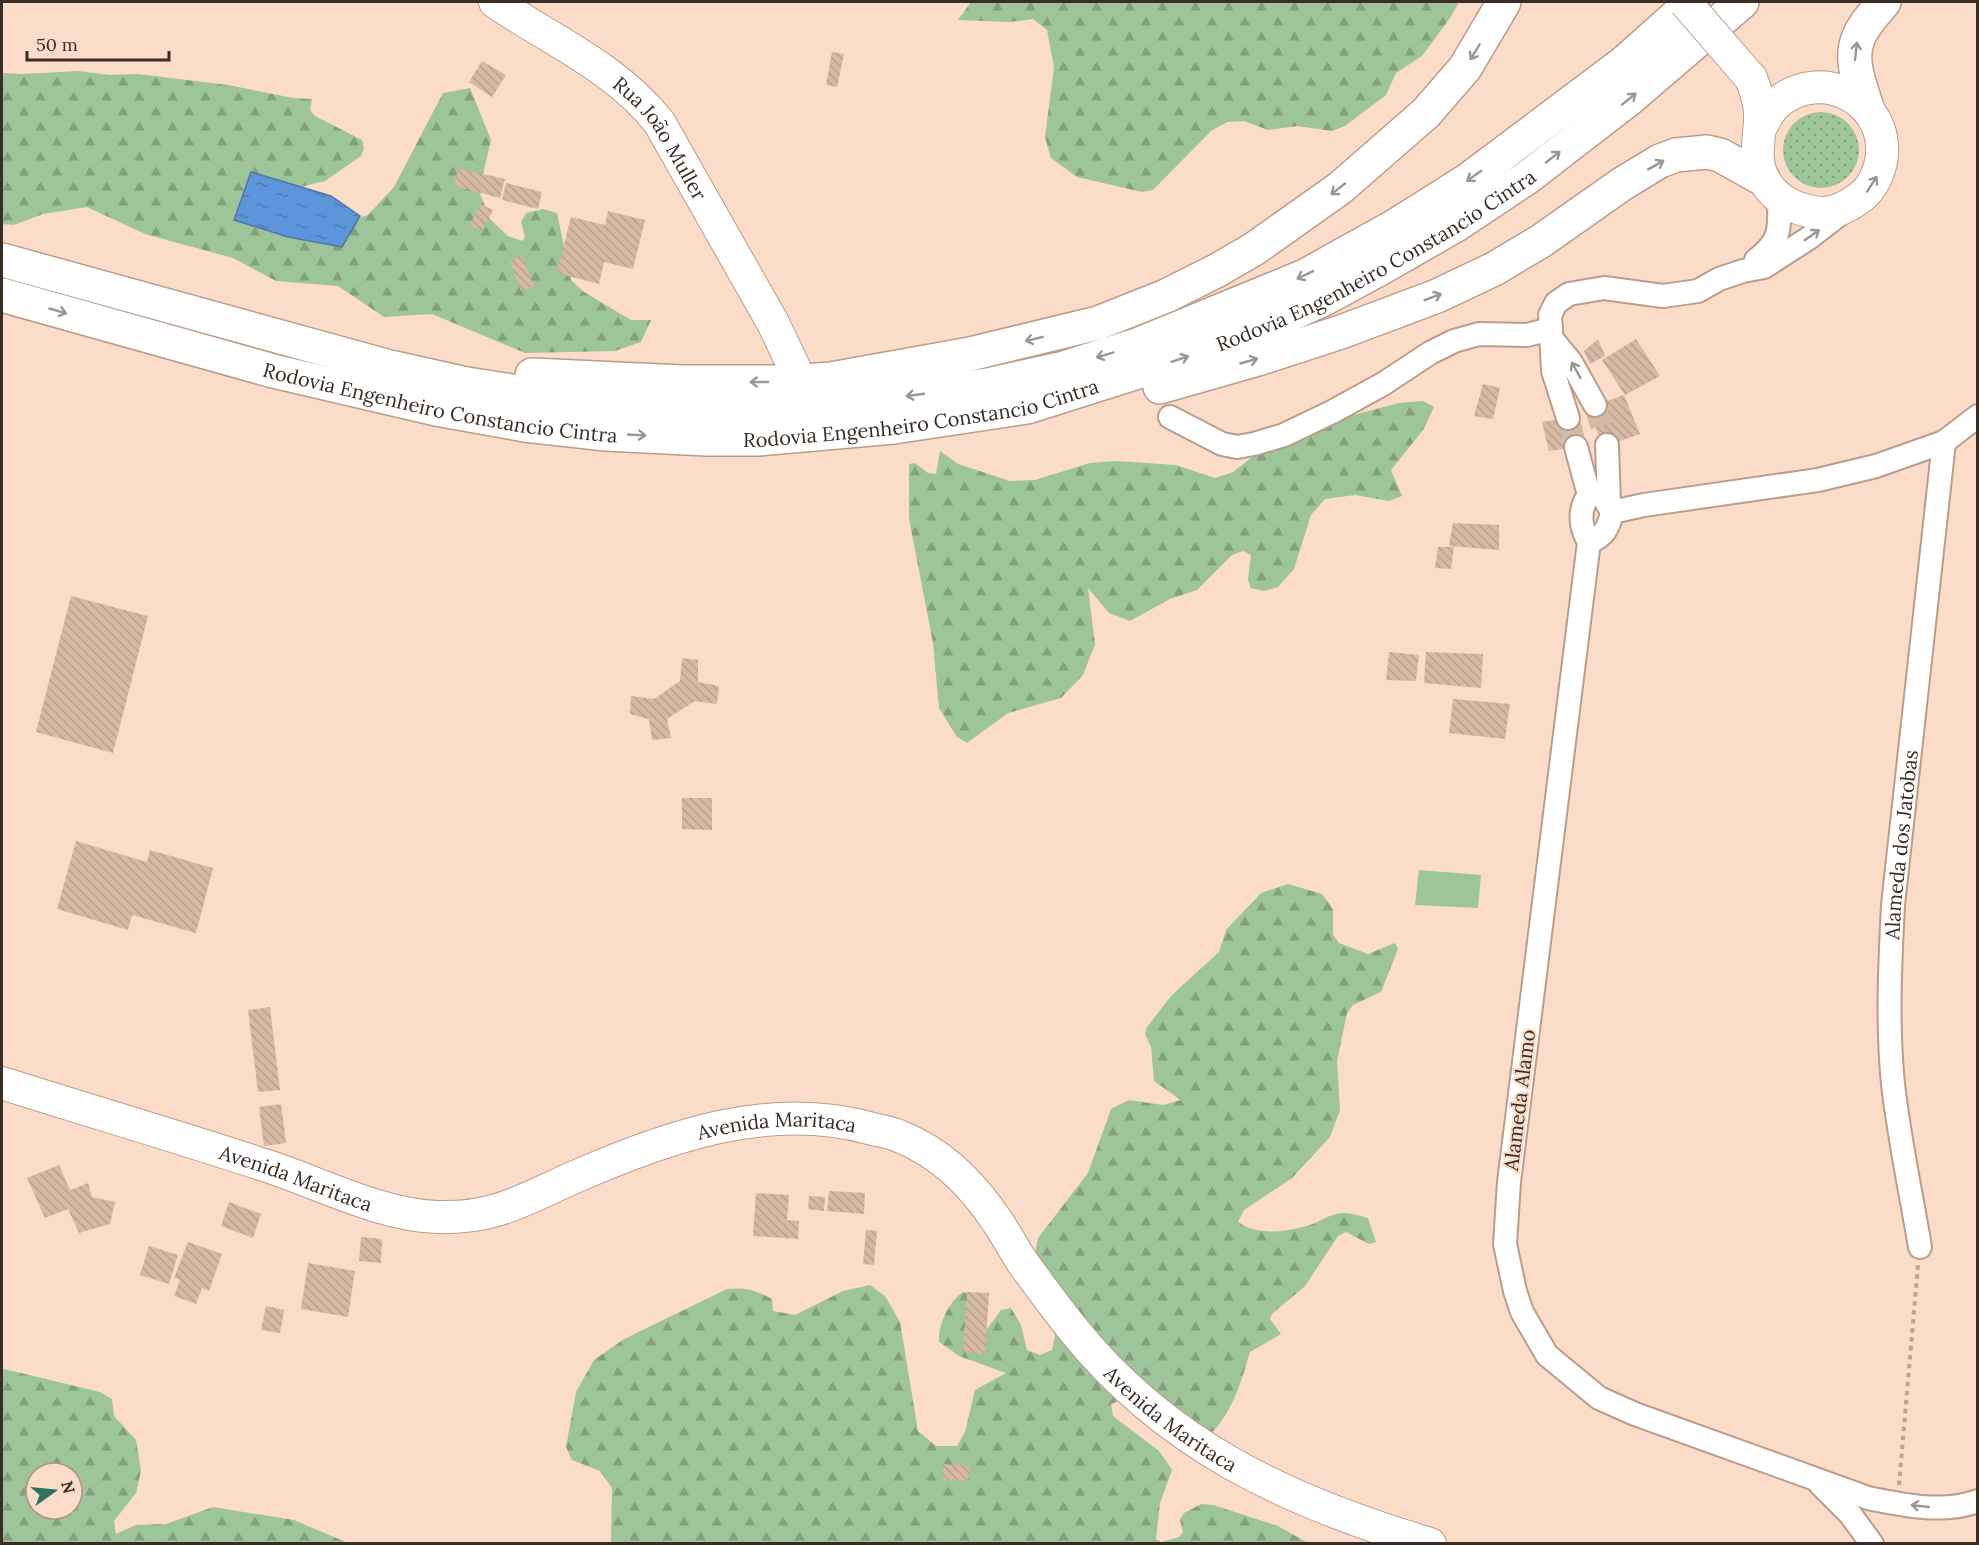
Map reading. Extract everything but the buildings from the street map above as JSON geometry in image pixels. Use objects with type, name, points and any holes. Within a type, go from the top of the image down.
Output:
[{"type":"highway","points":[[386,366],[418,363],[526,374],[631,380],[791,382],[831,379],[970,354],[1098,323],[1166,296],[1216,271],[1254,249],[1340,188],[1426,113],[1464,68],[1504,2]]},
{"type":"highway","name":"Rodovia Engenheiro Constancio Cintra","points":[[2,260],[386,366],[467,384],[549,397],[643,407],[722,409],[904,396],[987,385],[1064,368],[1137,345],[1294,280],[1395,226],[1468,180],[1522,141],[1625,62],[1692,2]]},
{"type":"highway","name":"Rodovia Engenheiro Constancio Cintra","points":[[2,295],[273,371],[436,409],[525,424],[606,434],[706,439],[769,439],[894,428],[1027,407],[1185,357],[1260,328],[1324,299],[1383,267],[1456,225],[1528,177],[1629,99],[1742,2]]},
{"type":"highway","points":[[1867,108],[1857,77],[1855,59],[1857,41],[1884,2]]},
{"type":"highway","points":[[1027,407],[1116,396],[1189,379],[1341,332],[1437,296],[1494,269],[1541,241],[1622,184],[1660,161],[1676,155],[1707,152],[1720,155],[1771,189]]},
{"type":"street","name":"Rua João Muller","points":[[495,2],[596,64],[644,103],[677,153],[773,323]]},
{"type":"street","points":[[1685,2],[1750,77],[1759,104],[1761,127],[1756,153],[1771,189],[1779,231],[1769,250],[1743,271]]},
{"type":"street","points":[[1750,77],[1779,88],[1796,91]]},
{"type":"street","points":[[1568,418],[1552,371],[1550,315],[1556,303],[1569,294],[1604,288],[1663,297],[1698,291],[1719,279],[1764,267],[1809,238],[1868,192],[1879,172],[1883,150],[1879,127],[1867,108],[1846,92],[1821,86],[1796,91],[1774,105],[1761,127]]},
{"type":"street","points":[[1771,189],[1801,211],[1826,213],[1850,206]]},
{"type":"street","points":[[773,323],[831,379]]},
{"type":"street","points":[[773,323],[794,367],[791,382]]},
{"type":"street","points":[[1170,417],[1222,444],[1238,447],[1254,444],[1284,435],[1332,411],[1383,384],[1430,353],[1455,341],[1479,334],[1552,334]]},
{"type":"street","points":[[1552,334],[1595,405]]},
{"type":"street","points":[[1576,447],[1603,504],[1644,505],[1818,480],[1876,466],[1944,442],[1977,416]]},
{"type":"street","name":"Alameda dos Jatobas","points":[[1920,1247],[1894,1085],[1889,1030],[1889,972],[1893,905],[1944,442]]},
{"type":"street","name":"Alameda Alamo","points":[[1589,542],[1603,535],[1609,526],[1603,504],[1607,445]]},
{"type":"street","name":"Alameda Alamo","points":[[1603,504],[1584,501],[1581,523],[1583,533],[1589,542],[1509,1182],[1505,1244],[1522,1312],[1547,1355],[1599,1398],[1635,1414],[1868,1498],[1937,1508],[1962,1507],[1977,1501]]},
{"type":"street","name":"Avenida Maritaca","points":[[2,1083],[271,1167],[382,1207],[434,1217],[476,1216],[513,1206],[619,1158],[706,1130],[750,1121],[790,1117],[842,1120],[899,1136],[937,1156],[968,1184],[996,1219],[1022,1262],[1074,1331],[1121,1383],[1166,1422],[1216,1456],[1270,1486],[1327,1509],[1430,1544]]},
{"type":"street","points":[[1814,1478],[1850,1514],[1872,1544]]},
{"type":"path","points":[[1898,1504],[1920,1247]]},
{"type":"green space","points":[[971,2],[1459,2],[1422,56],[1396,73],[1386,95],[1345,126],[1332,131],[1297,126],[1268,130],[1244,121],[1227,122],[1211,131],[1153,190],[1142,192],[1077,177],[1051,158],[1045,137],[1054,67],[1047,30],[1033,19],[1009,22],[958,20]]},
{"type":"green space","points":[[79,71],[109,75],[138,74],[228,85],[293,98],[312,99],[310,110],[315,116],[362,140],[364,148],[361,156],[325,181],[267,195],[347,221],[368,215],[394,187],[443,93],[470,88],[491,140],[479,191],[490,219],[508,236],[522,241],[525,237],[521,222],[526,213],[543,209],[557,213],[571,280],[584,292],[631,320],[651,320],[641,342],[615,351],[525,353],[432,314],[384,317],[338,286],[276,281],[233,258],[145,234],[87,207],[43,214],[14,225],[2,224],[2,73]]},
{"type":"green space","points":[[1829,112],[1842,118],[1853,129],[1859,142],[1857,165],[1842,182],[1829,188],[1813,188],[1800,182],[1785,165],[1783,142],[1789,129],[1806,114]]},
{"type":"green space","points":[[1423,401],[1434,407],[1423,430],[1391,470],[1402,496],[1389,501],[1355,495],[1325,499],[1311,515],[1294,569],[1278,587],[1264,591],[1251,588],[1248,580],[1251,555],[1243,551],[1232,555],[1197,590],[1170,599],[1130,621],[1109,613],[1088,588],[1095,644],[1083,675],[1061,698],[1008,713],[967,743],[957,737],[939,708],[933,643],[909,519],[909,464],[915,463],[928,473],[936,474],[940,451],[958,464],[1010,481],[1035,480],[1090,463],[1115,461],[1176,465],[1215,478],[1233,472],[1269,444],[1304,428],[1399,403]]},
{"type":"green space","points":[[1419,870],[1481,875],[1478,908],[1415,905]]},
{"type":"green space","points":[[1288,884],[1322,894],[1333,909],[1333,935],[1339,943],[1368,954],[1395,943],[1398,949],[1381,992],[1353,1005],[1347,1013],[1337,1061],[1340,1110],[1330,1137],[1292,1178],[1244,1210],[1238,1222],[1263,1231],[1283,1231],[1310,1225],[1336,1214],[1348,1213],[1368,1218],[1376,1242],[1369,1244],[1346,1232],[1338,1236],[1305,1286],[1272,1314],[1270,1319],[1281,1334],[1250,1352],[1230,1406],[1210,1435],[1124,1399],[1111,1404],[1113,1416],[1159,1451],[1172,1470],[1160,1503],[1156,1539],[1161,1542],[1179,1537],[1183,1532],[1180,1520],[1184,1513],[1201,1504],[1213,1505],[1278,1526],[1308,1543],[611,1543],[612,1488],[600,1471],[572,1460],[566,1447],[576,1392],[594,1360],[624,1339],[727,1289],[740,1288],[755,1291],[772,1299],[773,1311],[795,1315],[843,1291],[870,1285],[885,1296],[900,1322],[918,1431],[936,1446],[957,1446],[965,1432],[975,1390],[1006,1373],[959,1356],[939,1342],[940,1328],[949,1307],[963,1292],[969,1294],[980,1332],[988,1328],[1001,1310],[1011,1308],[1021,1325],[1027,1350],[1040,1355],[1052,1350],[1055,1336],[1032,1269],[1038,1238],[1088,1173],[1111,1109],[1129,1100],[1163,1105],[1181,1100],[1154,1081],[1151,1046],[1145,1034],[1147,1027],[1172,995],[1219,952],[1226,930],[1261,893]]},
{"type":"green space","points":[[4,1369],[100,1392],[112,1399],[114,1416],[136,1440],[141,1471],[136,1493],[114,1521],[116,1534],[136,1525],[166,1524],[213,1507],[294,1520],[348,1543],[2,1543],[2,1370]]},
{"type":"water","points":[[251,172],[331,196],[360,216],[342,247],[288,237],[234,220]]},
{"type":"tunnel","points":[[1595,405],[1607,445]]},
{"type":"tunnel","points":[[1568,418],[1576,447]]}]
